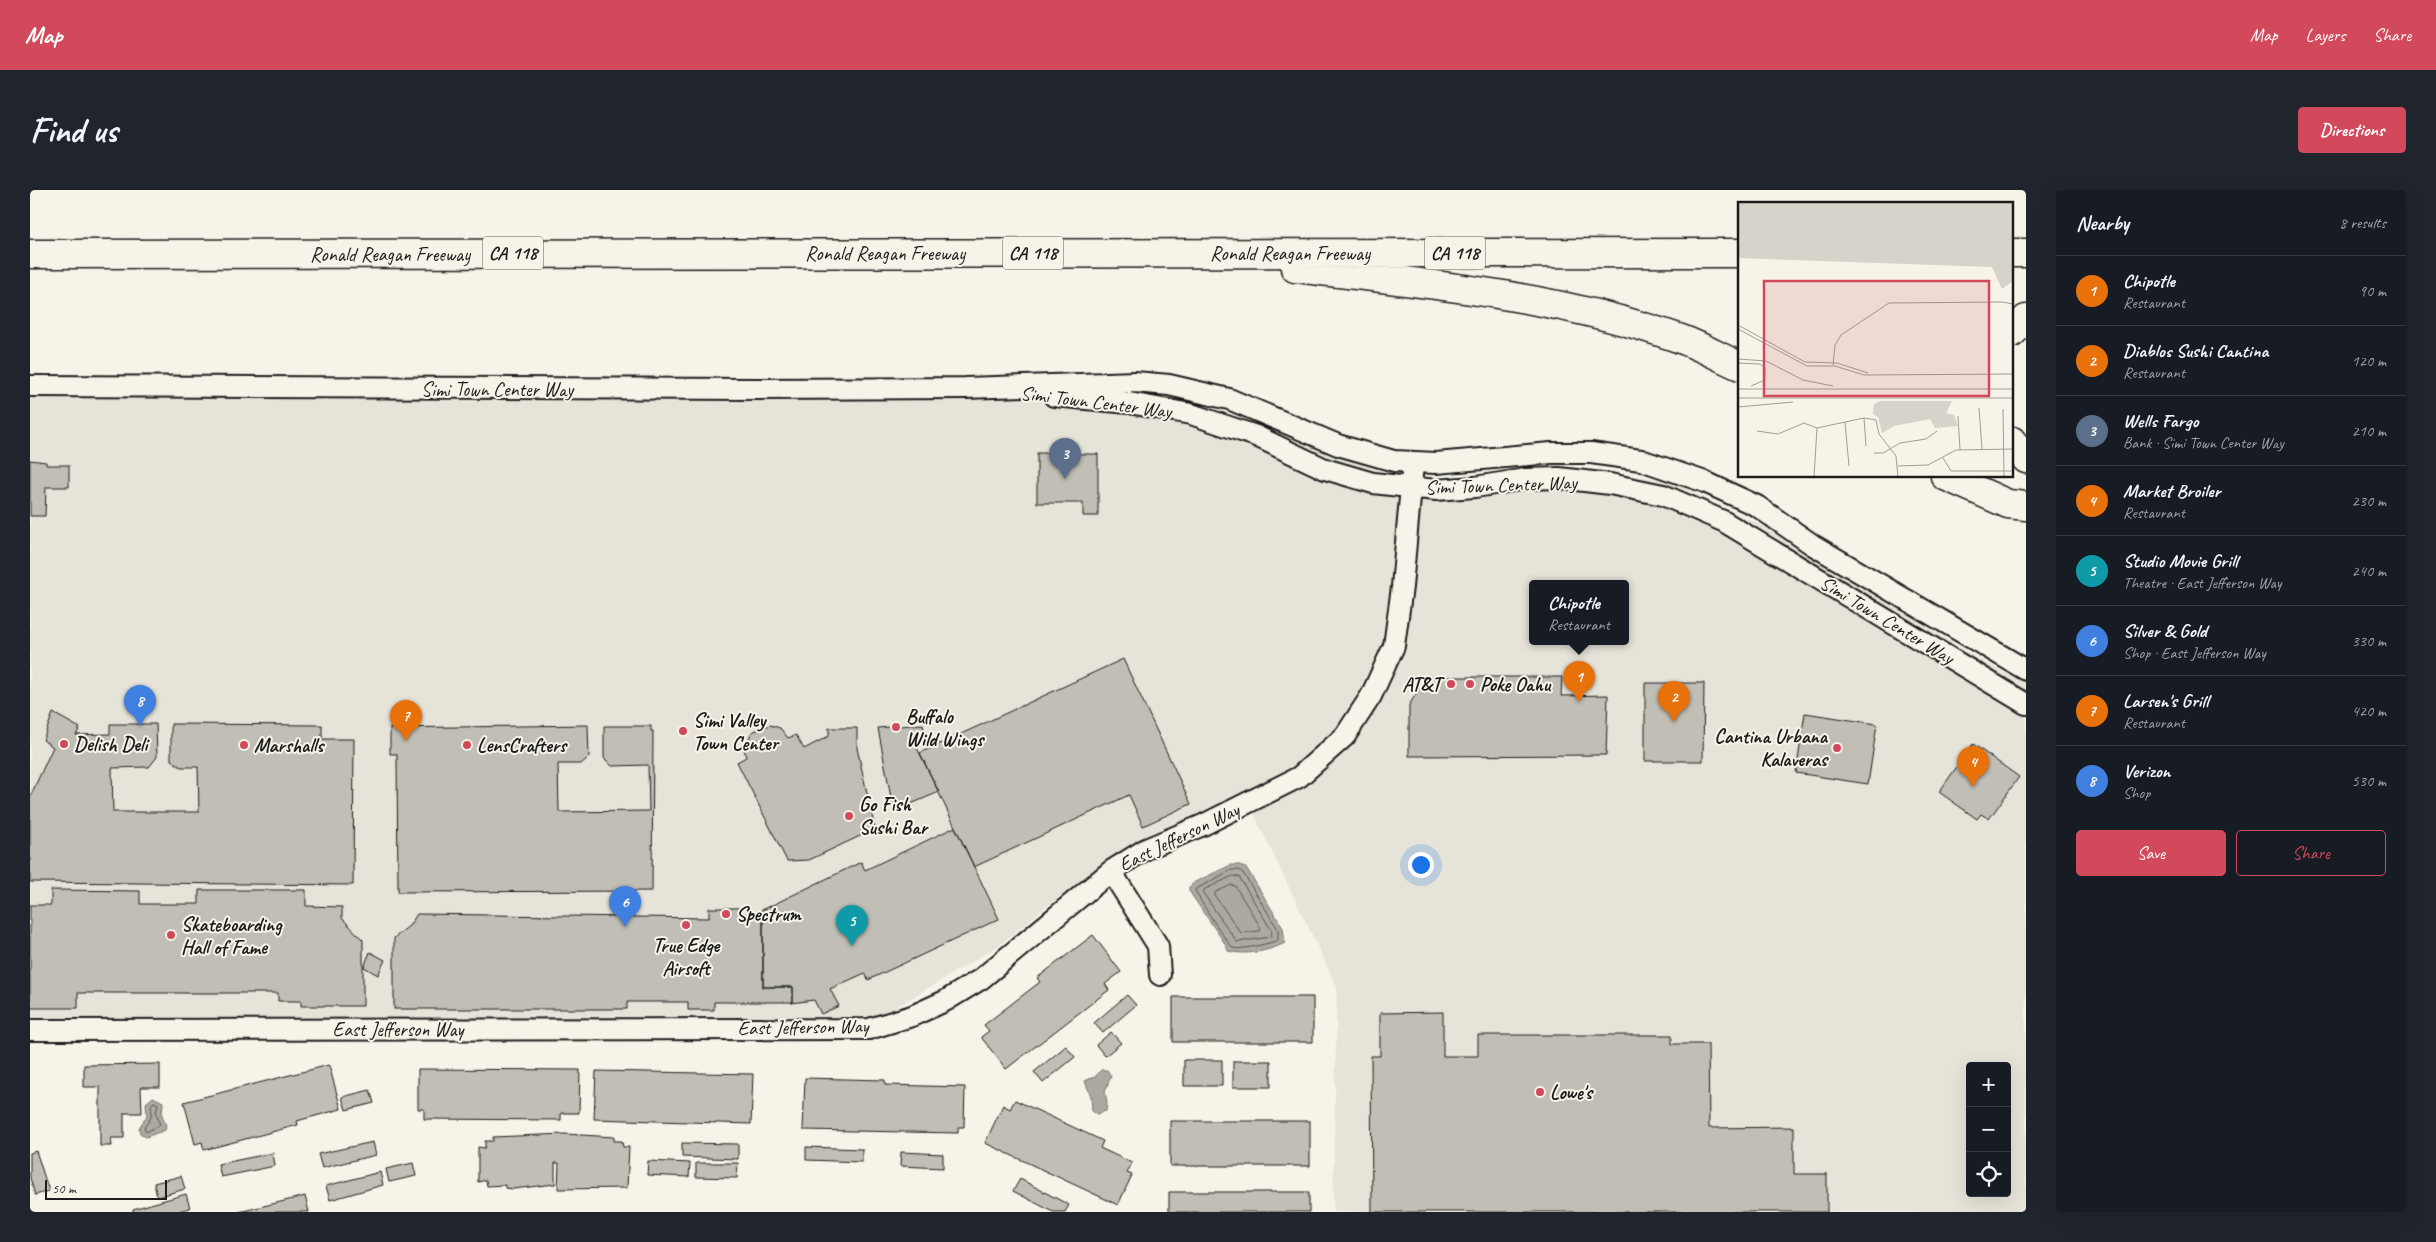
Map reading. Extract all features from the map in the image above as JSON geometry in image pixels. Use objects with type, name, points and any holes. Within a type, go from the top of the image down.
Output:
[{"type":"highway","points":[[1170,253],[1495,292],[1627,323],[1679,338],[1738,365]]},
{"type":"highway","name":"Ronald Reagan Freeway","points":[[30,254],[1738,253]]},
{"type":"highway","points":[[2014,332],[2026,319]]},
{"type":"highway","points":[[2014,444],[2026,459]]},
{"type":"highway","points":[[1950,478],[2008,504],[2026,506]]},
{"type":"street","name":"Simi Town Center Way","points":[[30,386],[506,389],[965,388],[1135,382],[1170,385],[1229,399],[1338,445],[1388,460],[1413,464],[1550,453],[1590,453],[1641,460],[1705,482],[1757,506],[1812,545],[2026,670]]},
{"type":"street","name":"Simi Town Center Way","points":[[965,388],[1129,402],[1191,414],[1247,433],[1325,468],[1373,483],[1436,490],[1475,487],[1526,479],[1559,478],[1610,484],[1663,495],[1723,521],[2026,704]]},
{"type":"street","name":"East Jefferson Way","points":[[30,1030],[869,1029],[920,1013],[946,1001],[981,979],[1111,871],[1146,849],[1203,825],[1299,777],[1345,736],[1371,696],[1394,646],[1402,587],[1413,464]]},
{"type":"street","points":[[1111,871],[1158,946],[1160,975]]},
{"type":"shaded area","name":"Simi Valley Town Center","points":[[30,389],[1110,389],[1160,394],[1404,479],[1387,643],[1359,705],[1315,757],[1267,789],[1112,861],[1048,905],[998,946],[870,1023],[30,1026]]},
{"type":"shaded area","points":[[1556,466],[1667,480],[1769,529],[1973,656],[2026,684],[2026,1212],[1333,1212],[1337,987],[1250,806],[1318,768],[1401,642],[1420,480]]},
{"type":"water","points":[[1231,865],[1240,865],[1247,869],[1283,928],[1285,943],[1257,952],[1242,953],[1228,951],[1226,945],[1189,891],[1189,887],[1195,882]]},
{"type":"water","points":[[1101,1070],[1107,1070],[1111,1076],[1105,1091],[1106,1111],[1097,1114],[1092,1111],[1091,1096],[1085,1081],[1096,1076]]},
{"type":"water","points":[[153,1097],[163,1102],[162,1115],[166,1126],[165,1130],[146,1137],[140,1133],[139,1128],[147,1115],[146,1103]]},
{"type":"building","points":[[1057,448],[1076,448],[1076,454],[1098,454],[1098,516],[1083,516],[1083,503],[1037,503],[1037,453],[1057,453]]},
{"type":"building","points":[[30,460],[46,462],[46,465],[69,465],[69,487],[46,487],[45,516],[30,516]]},
{"type":"building","points":[[1123,659],[1191,804],[1143,826],[1129,795],[974,867],[920,753]]},
{"type":"building","points":[[1427,677],[1562,677],[1561,696],[1608,695],[1606,755],[1409,756],[1409,705]]},
{"type":"building","points":[[1645,683],[1704,683],[1703,761],[1645,761]]},
{"type":"building","points":[[53,713],[80,728],[76,735],[110,734],[110,724],[156,724],[157,757],[149,767],[112,768],[113,812],[199,812],[198,767],[181,767],[171,760],[171,724],[322,725],[322,739],[354,739],[353,885],[30,882],[30,797],[53,747],[43,740]]},
{"type":"building","name":"Cantina Urbana Kalaveras","points":[[1805,713],[1877,724],[1868,784],[1796,773]]},
{"type":"building","points":[[923,724],[925,735],[913,740],[939,792],[904,807],[892,803],[878,728]]},
{"type":"building","points":[[588,725],[589,757],[581,764],[558,764],[559,812],[649,811],[648,765],[612,766],[604,758],[604,726],[651,726],[651,731],[653,731],[652,891],[398,892],[397,754],[390,754],[390,728]]},
{"type":"building","points":[[770,725],[780,728],[788,738],[796,735],[804,749],[829,736],[829,728],[857,728],[857,748],[875,829],[809,860],[787,861],[737,762],[746,757],[744,748],[752,732]]},
{"type":"building","points":[[1973,744],[2019,777],[1989,819],[1981,814],[1977,819],[1939,792]]},
{"type":"building","points":[[955,827],[999,919],[868,980],[865,973],[830,989],[839,1006],[821,1014],[814,1000],[791,1003],[793,1002],[793,987],[763,987],[763,914],[760,911],[861,862],[865,870]]},
{"type":"building","points":[[51,890],[140,891],[140,904],[199,904],[199,890],[306,890],[306,906],[342,907],[342,918],[363,940],[363,1006],[301,1006],[301,1001],[278,1001],[278,993],[78,993],[78,1008],[30,1008],[30,905],[51,905]]},
{"type":"building","points":[[709,908],[741,908],[741,914],[763,914],[763,987],[793,987],[793,1002],[714,1002],[714,1010],[688,1010],[688,1002],[627,1002],[627,1009],[394,1009],[394,938],[410,925],[417,914],[709,918]]},
{"type":"building","points":[[1093,935],[1121,972],[1105,984],[1109,990],[1006,1069],[981,1037],[989,1031],[984,1025],[1040,982],[1037,978]]},
{"type":"building","points":[[370,952],[385,960],[378,975],[364,967]]},
{"type":"building","points":[[1127,995],[1136,1005],[1103,1033],[1094,1023]]},
{"type":"building","points":[[1173,997],[1313,997],[1313,1042],[1173,1042]]},
{"type":"building","name":"Lowe's","points":[[1443,1012],[1443,1056],[1478,1056],[1478,1035],[1672,1035],[1672,1044],[1708,1044],[1709,1128],[1794,1127],[1794,1174],[1827,1174],[1827,1212],[1372,1212],[1371,1056],[1380,1056],[1380,1013]]},
{"type":"building","points":[[1111,1032],[1121,1043],[1105,1056],[1096,1045]]},
{"type":"building","points":[[1066,1046],[1075,1057],[1043,1083],[1034,1072]]},
{"type":"building","points":[[1184,1060],[1222,1060],[1222,1086],[1184,1086]]},
{"type":"building","points":[[1233,1061],[1271,1061],[1271,1087],[1233,1087]]},
{"type":"building","points":[[160,1064],[160,1087],[141,1087],[142,1113],[124,1113],[124,1138],[111,1138],[112,1146],[100,1146],[100,1087],[84,1087],[84,1065]]},
{"type":"building","points":[[329,1065],[341,1109],[297,1121],[298,1125],[204,1150],[202,1142],[195,1144],[184,1102]]},
{"type":"building","points":[[418,1069],[580,1070],[579,1113],[561,1113],[561,1120],[424,1119],[424,1109],[418,1109]]},
{"type":"building","points":[[596,1071],[753,1074],[751,1124],[594,1119]]},
{"type":"building","points":[[805,1078],[885,1080],[885,1085],[965,1087],[964,1127],[958,1127],[958,1133],[803,1130]]},
{"type":"building","points":[[370,1090],[374,1103],[346,1110],[342,1097]]},
{"type":"building","points":[[1015,1100],[1103,1141],[1100,1148],[1132,1163],[1127,1173],[1132,1175],[1118,1205],[985,1143],[1003,1105],[1010,1109]]},
{"type":"building","points":[[1170,1121],[1310,1121],[1310,1166],[1170,1166]]},
{"type":"building","points":[[565,1134],[614,1137],[614,1141],[622,1141],[623,1147],[629,1147],[627,1188],[558,1189],[559,1163],[555,1163],[555,1184],[513,1189],[505,1188],[505,1185],[487,1186],[486,1180],[478,1182],[478,1147],[485,1148],[485,1141],[493,1141],[493,1137]]},
{"type":"building","points":[[373,1142],[376,1155],[322,1168],[318,1154]]},
{"type":"building","points":[[682,1143],[738,1144],[738,1159],[682,1157]]},
{"type":"building","points":[[806,1147],[862,1149],[862,1162],[806,1160]]},
{"type":"building","points":[[36,1151],[49,1191],[35,1195],[30,1178],[30,1153]]},
{"type":"building","points":[[901,1152],[943,1154],[943,1168],[900,1166]]},
{"type":"building","points":[[273,1153],[275,1166],[221,1177],[218,1164]]},
{"type":"building","points":[[648,1161],[690,1163],[689,1177],[647,1175]]},
{"type":"building","points":[[413,1163],[416,1176],[389,1182],[386,1169]]},
{"type":"building","points":[[696,1163],[738,1163],[737,1178],[696,1177]]},
{"type":"building","points":[[380,1172],[383,1185],[330,1200],[326,1186]]},
{"type":"building","points":[[181,1176],[185,1189],[157,1197],[154,1183]]},
{"type":"building","points":[[1020,1179],[1069,1205],[1065,1212],[1053,1212],[1013,1191]]},
{"type":"building","points":[[1169,1192],[1309,1192],[1309,1212],[1169,1212]]},
{"type":"building","points":[[186,1194],[190,1208],[175,1212],[133,1212],[133,1209]]},
{"type":"building","points":[[305,1196],[309,1212],[239,1212]]},
{"type":"place","name":"Wells Fargo","points":[[1065,479]]},
{"type":"place","name":"AT&T","points":[[1451,684]]},
{"type":"place","name":"Poke Oahu","points":[[1470,684]]},
{"type":"place","name":"Chipotle","points":[[1579,702]]},
{"type":"place","name":"Diablos Sushi Cantina","points":[[1674,722]]},
{"type":"place","name":"Verizon","points":[[140,726]]},
{"type":"place","name":"Buffalo Wild Wings","points":[[896,727]]},
{"type":"place","name":"Simi Valley Town Center","points":[[683,731]]},
{"type":"place","name":"Larsen's Grill","points":[[406,741]]},
{"type":"place","name":"Delish Deli","points":[[64,744]]},
{"type":"place","name":"Marshalls","points":[[244,745]]},
{"type":"place","name":"LensCrafters","points":[[467,745]]},
{"type":"place","name":"Cantina Urbana Kalaveras","points":[[1837,748]]},
{"type":"place","name":"Market Broiler","points":[[1973,787]]},
{"type":"place","name":"Go Fish Sushi Bar","points":[[849,816]]},
{"type":"place","name":"Spectrum","points":[[726,914]]},
{"type":"place","name":"True Edge Airsoft","points":[[686,925]]},
{"type":"place","name":"Silver & Gold","points":[[625,927]]},
{"type":"place","name":"Skateboarding Hall of Fame","points":[[171,935]]},
{"type":"place","name":"Studio Movie Grill","points":[[852,946]]},
{"type":"place","name":"Lowe's","points":[[1540,1092]]}]
